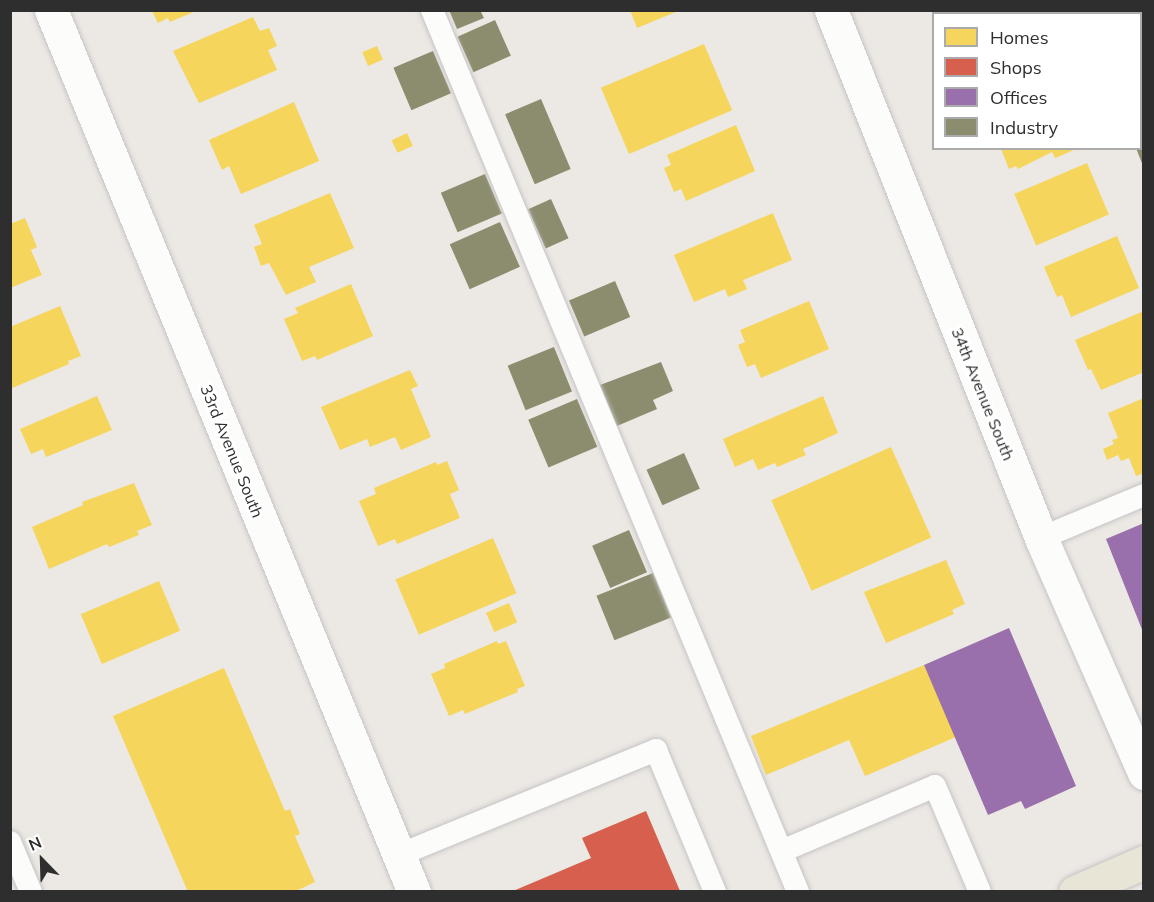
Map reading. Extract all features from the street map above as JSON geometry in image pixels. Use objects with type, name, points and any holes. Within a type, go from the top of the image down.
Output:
[{"type":"main road","points":[[1075,891],[1143,862]]},
{"type":"street","name":"33rd Avenue South","points":[[51,10],[414,891]]},
{"type":"street","name":"34th Avenue South","points":[[831,10],[1041,538],[1143,773]]},
{"type":"lane","points":[[432,10],[798,891]]},
{"type":"lane","points":[[1041,538],[1143,495]]},
{"type":"lane","points":[[399,855],[656,750],[715,891]]},
{"type":"lane","points":[[782,851],[935,786],[980,891]]},
{"type":"lane","points":[[10,842],[31,891]]},
{"type":"building: Homes","points":[[630,10],[678,10],[678,11],[637,28]]},
{"type":"building: Homes","points":[[940,10],[977,10],[975,12],[940,12]]},
{"type":"building: Homes","points":[[152,11],[196,11],[170,22],[168,18],[158,23]]},
{"type":"building: Homes","points":[[253,17],[260,31],[269,28],[277,46],[268,50],[277,70],[199,103],[173,51]]},
{"type":"building: Homes","points":[[704,44],[732,110],[629,154],[601,88]]},
{"type":"building: Homes","points":[[377,46],[383,60],[368,66],[362,52]]},
{"type":"building: Homes","points":[[294,102],[319,161],[241,194],[229,166],[222,170],[209,140]]},
{"type":"building: Homes","points":[[736,125],[755,171],[686,201],[681,189],[674,192],[664,168],[671,165],[667,155]]},
{"type":"building: Homes","points":[[407,133],[413,146],[398,153],[392,140]]},
{"type":"building: Homes","points":[[1001,150],[1074,150],[1055,158],[1052,152],[1018,169],[1016,166],[1009,169]]},
{"type":"building: Homes","points":[[1087,163],[1109,215],[1036,245],[1014,194]]},
{"type":"building: Homes","points":[[330,193],[354,248],[309,267],[316,282],[286,295],[269,263],[261,266],[254,247],[262,244],[254,225]]},
{"type":"building: Homes","points":[[773,213],[792,260],[743,280],[747,289],[728,297],[725,289],[694,302],[674,255]]},
{"type":"building: Homes","points":[[25,218],[37,247],[31,250],[42,275],[10,288],[10,224]]},
{"type":"building: Homes","points":[[1117,236],[1139,288],[1071,317],[1062,295],[1057,297],[1044,267]]},
{"type":"building: Homes","points":[[351,284],[373,336],[317,360],[315,356],[302,361],[284,319],[298,313],[295,308]]},
{"type":"building: Homes","points":[[809,301],[829,349],[761,378],[755,364],[747,367],[738,345],[745,342],[740,330]]},
{"type":"building: Homes","points":[[60,306],[81,356],[68,361],[69,364],[10,389],[10,327]]},
{"type":"building: Homes","points":[[1144,311],[1144,372],[1101,390],[1091,369],[1088,370],[1075,340]]},
{"type":"building: Homes","points":[[410,370],[418,386],[411,389],[431,437],[401,450],[395,437],[370,447],[367,439],[340,450],[321,407]]},
{"type":"building: Homes","points":[[97,396],[112,430],[46,457],[43,449],[31,454],[20,429]]},
{"type":"building: Homes","points":[[823,396],[838,433],[803,449],[806,455],[777,467],[775,463],[758,470],[753,459],[735,467],[723,439]]},
{"type":"building: Homes","points":[[1144,398],[1144,473],[1136,476],[1129,458],[1121,461],[1118,455],[1107,460],[1103,449],[1114,444],[1112,440],[1118,438],[1108,413]]},
{"type":"building: Homes","points":[[891,447],[931,537],[812,591],[771,500]]},
{"type":"building: Homes","points":[[447,461],[459,490],[450,494],[460,518],[397,544],[395,539],[378,546],[359,501],[376,494],[374,488],[436,462],[437,465]]},
{"type":"building: Homes","points":[[134,483],[152,525],[137,531],[139,535],[109,547],[107,544],[49,569],[32,527],[83,505],[82,502]]},
{"type":"building: Homes","points":[[493,538],[516,593],[419,635],[395,579]]},
{"type":"building: Homes","points":[[946,560],[965,604],[952,610],[954,614],[886,643],[864,592]]},
{"type":"building: Homes","points":[[159,581],[180,631],[102,664],[81,614]]},
{"type":"building: Homes","points":[[509,603],[517,622],[494,632],[486,613]]},
{"type":"building: Homes","points":[[497,641],[498,644],[506,641],[525,686],[517,689],[518,692],[465,714],[463,710],[449,716],[431,674],[445,668],[444,664]]},
{"type":"building: Homes","points":[[924,665],[956,737],[865,776],[849,740],[766,775],[751,736]]},
{"type":"building: Homes","points":[[224,668],[285,811],[290,809],[300,834],[295,836],[315,882],[294,892],[188,892],[113,716]]},
{"type":"building: Shops","points":[[646,811],[680,891],[513,891],[591,858],[582,838]]},
{"type":"building: Offices","points":[[1144,523],[1144,632],[1143,632],[1106,539]]},
{"type":"building: Offices","points":[[1009,628],[1076,786],[1025,809],[1021,801],[988,815],[924,665]]},
{"type":"building: Industry","points":[[449,10],[480,10],[484,18],[457,29]]},
{"type":"building: Industry","points":[[1090,10],[1144,10],[1144,14],[1142,12],[1090,12]]},
{"type":"building: Industry","points":[[495,20],[511,56],[473,72],[458,37]]},
{"type":"building: Industry","points":[[433,51],[451,93],[411,110],[393,68]]},
{"type":"building: Industry","points":[[541,99],[571,169],[535,184],[505,114]]},
{"type":"building: Industry","points":[[1142,137],[1143,166],[1137,150],[1142,150]]},
{"type":"building: Industry","points":[[485,174],[502,214],[458,232],[441,193]]},
{"type":"building: Industry","points":[[551,199],[568,238],[546,248],[528,209]]},
{"type":"building: Industry","points":[[500,222],[520,267],[470,289],[450,244]]},
{"type":"building: Industry","points":[[615,281],[630,317],[584,336],[569,301]]},
{"type":"building: Industry","points":[[554,347],[572,392],[526,410],[508,366]]},
{"type":"building: Industry","points":[[661,362],[673,391],[653,400],[657,409],[617,426],[600,385]]},
{"type":"building: Industry","points":[[577,399],[597,447],[549,468],[528,420]]},
{"type":"building: Industry","points":[[684,453],[700,489],[662,505],[647,470]]},
{"type":"building: Industry","points":[[629,530],[647,572],[610,588],[592,546]]},
{"type":"building: Industry","points":[[653,573],[671,618],[614,640],[596,596]]}]
